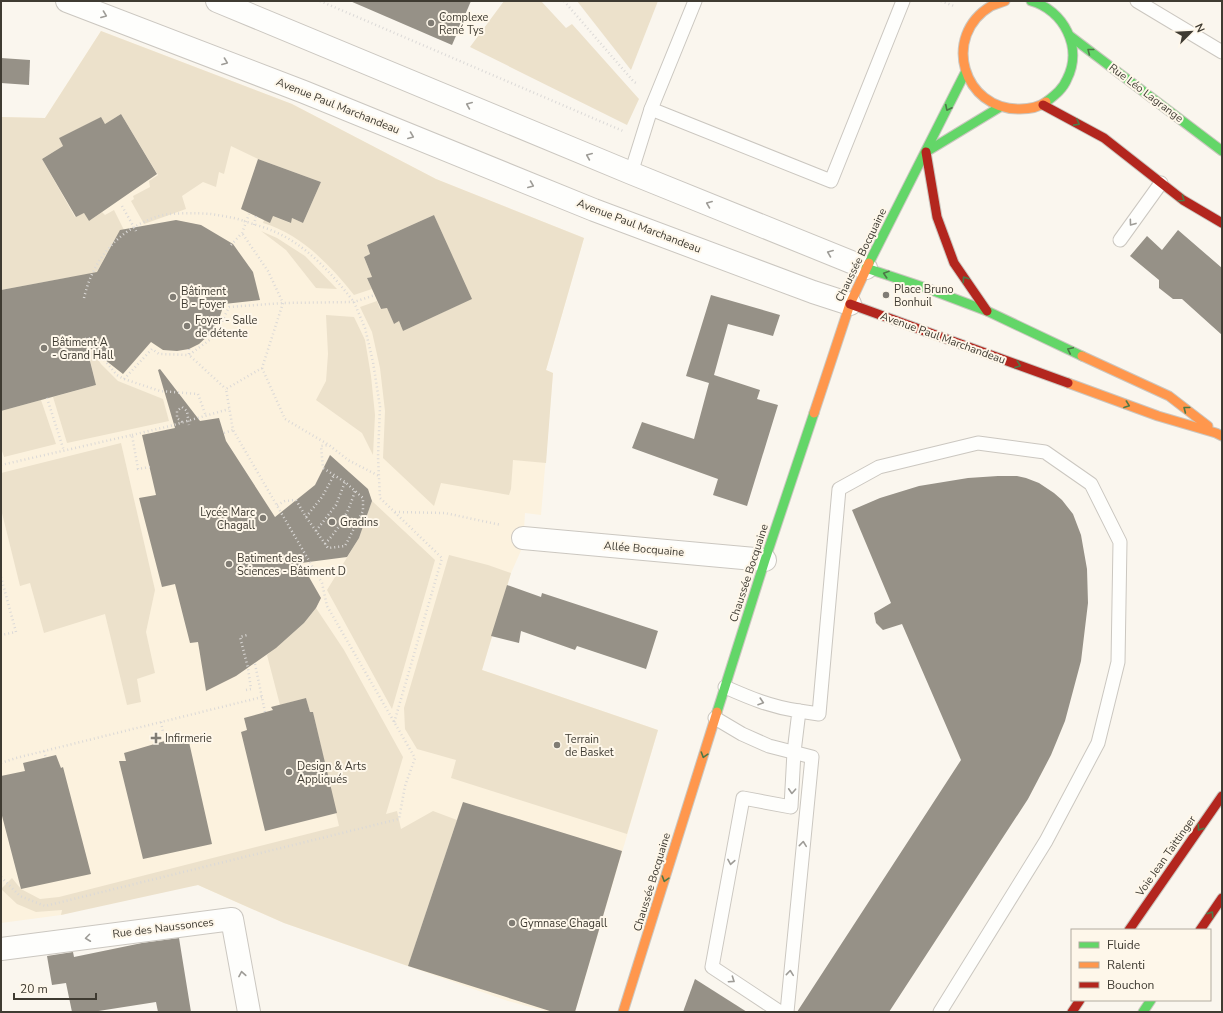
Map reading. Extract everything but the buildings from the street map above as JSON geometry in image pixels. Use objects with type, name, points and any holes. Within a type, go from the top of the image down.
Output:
[{"type":"main road","points":[[1005,1],[992,6],[979,15],[970,27],[964,42],[962,57],[965,73],[973,88],[985,99],[1000,107],[1014,110],[1029,109],[1043,105],[1056,95],[1066,83],[1072,68],[1074,52],[1070,36],[1061,19],[1049,4],[1030,1]]},
{"type":"main road","name":"Rue Léo Lagrange","points":[[1070,36],[1222,151]]},
{"type":"main road","name":"Chaussée Bocquaine","points":[[624,1012],[765,560],[850,304],[866,268],[965,73]]},
{"type":"main road","points":[[1043,105],[1104,138],[1183,200],[1222,223]]},
{"type":"main road","points":[[987,311],[954,263],[937,217],[926,152],[1000,107]]},
{"type":"main road","name":"Avenue Paul Marchandeau","points":[[866,268],[926,288],[987,311],[1169,396],[1219,434]]},
{"type":"main road","name":"Avenue Paul Marchandeau","points":[[850,304],[1158,416],[1219,434]]},
{"type":"main road","name":"Voie Jean Taittinger","points":[[1130,929],[1222,796]]},
{"type":"main road","points":[[1201,929],[1222,898]]},
{"type":"main road","points":[[1072,1012],[1079,1001]]},
{"type":"main road","points":[[1143,1012],[1150,1001]]},
{"type":"street","name":"Avenue Paul Marchandeau","points":[[68,1],[304,92],[594,210],[813,292],[850,304]]},
{"type":"street","name":"Avenue Paul Marchandeau","points":[[217,1],[631,173],[866,268]]},
{"type":"street","name":"Allée Bocquaine","points":[[526,538],[765,560]]},
{"type":"street","name":"Rue des Naussonces","points":[[1,949],[232,919],[249,1012]]},
{"type":"lane","points":[[631,173],[651,109],[695,1]]},
{"type":"lane","points":[[651,109],[831,181],[903,1]]},
{"type":"lane","points":[[1137,1],[1222,52]]},
{"type":"lane","points":[[1120,240],[1161,183]]},
{"type":"lane","points":[[725,687],[759,702],[778,708],[819,714],[839,490],[879,467],[978,442],[1045,452],[1091,484],[1120,542],[1118,662],[1098,743],[1046,841],[940,1012]]},
{"type":"lane","points":[[780,1012],[712,967],[743,798],[791,807],[794,752],[799,711]]},
{"type":"lane","points":[[716,718],[742,734],[769,746],[812,757],[787,1012]]},
{"type":"path","points":[[320,1],[619,130],[642,137]]},
{"type":"path","points":[[564,1],[634,82],[657,95]]},
{"type":"path","points":[[941,1],[954,6],[957,1]]},
{"type":"path","points":[[122,206],[136,232]]},
{"type":"path","points":[[84,298],[86,287],[94,267],[114,242],[134,228],[157,216],[196,213],[234,217],[273,230],[302,246],[332,275],[354,302],[364,328],[373,362],[380,408],[378,457],[380,498],[442,558],[394,722]]},
{"type":"path","points":[[231,245],[242,233],[249,214]]},
{"type":"path","points":[[254,224],[256,216]]},
{"type":"path","points":[[226,389],[262,368],[283,304],[268,271],[242,233]]},
{"type":"path","points":[[124,378],[152,350],[159,354],[190,355],[215,336],[229,307],[354,302],[374,295]]},
{"type":"path","points":[[86,339],[91,338],[95,348],[117,375],[160,391],[198,394],[206,416]]},
{"type":"path","points":[[1,877],[20,896],[45,906],[399,819],[405,786],[415,758],[327,606],[322,583],[233,430],[226,389],[190,355],[189,349]]},
{"type":"path","points":[[262,368],[285,419],[329,445],[348,460],[379,476]]},
{"type":"path","points":[[47,398],[64,451]]},
{"type":"path","points":[[182,423],[177,418],[177,410],[182,407],[187,411],[189,425]]},
{"type":"path","points":[[1,465],[182,423],[229,409]]},
{"type":"path","points":[[224,432],[233,430]]},
{"type":"path","points":[[132,435],[138,469],[150,467]]},
{"type":"path","points":[[276,505],[285,501],[296,500],[328,548],[345,546],[363,511],[363,498],[345,482],[323,468],[321,446],[329,445]]},
{"type":"path","points":[[306,517],[322,498],[334,475]]},
{"type":"path","points":[[316,531],[336,505],[345,482]]},
{"type":"path","points":[[325,544],[334,534],[348,511],[355,491]]},
{"type":"path","points":[[395,512],[445,513],[530,531],[526,538]]},
{"type":"path","points":[[1,578],[16,632],[1,636]]},
{"type":"path","points":[[246,690],[251,689],[248,668],[240,637],[247,635]]},
{"type":"path","points":[[255,664],[265,712]]},
{"type":"path","points":[[1,763],[262,697]]},
{"type":"path","points":[[161,722],[162,732]]},
{"type":"path","points":[[44,751],[46,758]]},
{"type":"shaded area","points":[[504,1],[541,1],[566,28],[572,24],[639,99],[627,125],[470,47]]},
{"type":"shaded area","points":[[577,1],[658,1],[631,70]]},
{"type":"shaded area","name":"Lycée Marc Chagall","points":[[101,31],[292,104],[436,179],[584,238],[546,370],[553,373],[541,515],[525,513],[523,546],[511,573],[482,670],[658,730],[575,1012],[549,1012],[508,1001],[284,923],[198,885],[137,896],[61,915],[1,923],[1,117],[45,118]]},
{"type":"shaded area","points":[[101,31],[292,104],[436,179],[584,238],[546,370],[553,373],[546,463],[513,460],[511,489],[509,495],[441,483],[434,506],[383,458],[385,411],[380,368],[372,332],[360,307],[377,301],[380,309],[387,308],[394,324],[399,321],[403,331],[471,299],[434,215],[367,245],[370,254],[364,257],[372,277],[367,278],[372,289],[354,295],[325,262],[314,252],[290,235],[263,223],[264,220],[273,216],[290,223],[292,218],[303,223],[321,182],[258,159],[231,146],[224,174],[219,172],[216,187],[203,182],[182,196],[186,209],[144,224],[131,201],[134,199],[133,196],[150,187],[149,181],[158,175],[121,114],[105,124],[100,118],[59,138],[63,146],[42,159],[75,217],[84,213],[89,221],[102,212],[105,215],[114,210],[127,236],[106,255],[93,279],[71,277],[1,290],[1,117],[45,118]]},
{"type":"shaded area","points":[[261,231],[277,238],[305,256],[337,289],[316,288],[286,250]]},
{"type":"shaded area","points":[[326,315],[354,317],[365,340],[375,415],[373,455],[362,433],[316,400],[326,381],[328,354]]},
{"type":"shaded area","points":[[86,343],[101,364],[118,381],[163,399],[169,421],[67,443],[53,397],[96,385]]},
{"type":"shaded area","points":[[41,400],[56,444],[4,457],[1,448],[1,411]]},
{"type":"shaded area","points":[[121,443],[155,590],[146,632],[155,673],[137,679],[141,702],[127,705],[105,614],[44,633],[30,583],[20,586],[1,509],[1,473]]},
{"type":"shaded area","points":[[372,501],[435,560],[392,709],[327,590],[359,538]]},
{"type":"shaded area","name":"Terrain de Basket","points":[[449,555],[488,565],[511,573],[482,670],[658,730],[627,834],[451,778],[456,760],[417,749],[405,729],[404,708]]},
{"type":"shaded area","points":[[316,608],[344,650],[403,757],[386,814],[397,811],[401,829],[433,811],[457,820],[408,966],[284,923],[198,885],[61,915],[62,910],[36,912],[17,904],[1,889],[12,878],[21,889],[40,899],[59,897],[339,826],[313,712],[310,712],[306,698],[280,705],[267,655],[304,623]]},
{"type":"traffic: fast","points":[[1031,1],[1043,6],[1061,21],[1071,43],[1073,55],[1071,67],[1065,83],[1061,89],[1046,102]]},
{"type":"traffic: fast","points":[[1070,36],[1222,151]]},
{"type":"traffic: fast","points":[[869,263],[965,73]]},
{"type":"traffic: fast","points":[[926,152],[1000,107]]},
{"type":"traffic: fast","points":[[866,268],[926,288],[987,311],[1082,356]]},
{"type":"traffic: fast","points":[[717,712],[765,560],[814,413]]},
{"type":"traffic: fast","points":[[1143,1012],[1150,1001]]},
{"type":"traffic: slow","points":[[1005,1],[991,6],[976,19],[966,35],[963,52],[965,69],[973,85],[984,98],[1000,106],[1027,109],[1046,102]]},
{"type":"traffic: slow","points":[[814,413],[850,304],[869,263]]},
{"type":"traffic: slow","points":[[1082,356],[1169,396],[1208,426]]},
{"type":"traffic: slow","points":[[1068,383],[1158,416],[1222,436]]},
{"type":"traffic: slow","points":[[623,1012],[717,712]]},
{"type":"traffic: jam","points":[[1043,105],[1104,138],[1183,200],[1222,223]]},
{"type":"traffic: jam","points":[[926,152],[937,217],[954,263],[987,311]]},
{"type":"traffic: jam","points":[[850,304],[1068,383]]},
{"type":"traffic: jam","points":[[1130,929],[1222,796]]},
{"type":"traffic: jam","points":[[1201,929],[1222,898]]},
{"type":"traffic: jam","points":[[1072,1012],[1079,1001]]},
{"type":"place","name":"Complexe René Tys","points":[[431,23]]},
{"type":"place","name":"Place Bruno Bonhuil","points":[[886,295]]},
{"type":"place","name":"Bâtiment B - Foyer","points":[[173,297]]},
{"type":"place","name":"Foyer - Salle de détente","points":[[187,326]]},
{"type":"place","name":"Bâtiment A - Grand Hall","points":[[44,348]]},
{"type":"place","name":"Lycée Marc Chagall","points":[[263,518]]},
{"type":"place","name":"Gradins","points":[[332,522]]},
{"type":"place","name":"Batiment des Sciences - Bâtiment D","points":[[229,564]]},
{"type":"place","name":"Infirmerie","points":[[156,738]]},
{"type":"place","name":"Terrain de Basket","points":[[557,745]]},
{"type":"place","name":"Design & Arts Appliqués","points":[[289,772]]},
{"type":"place","name":"Gymnase Chagall","points":[[512,923]]}]
